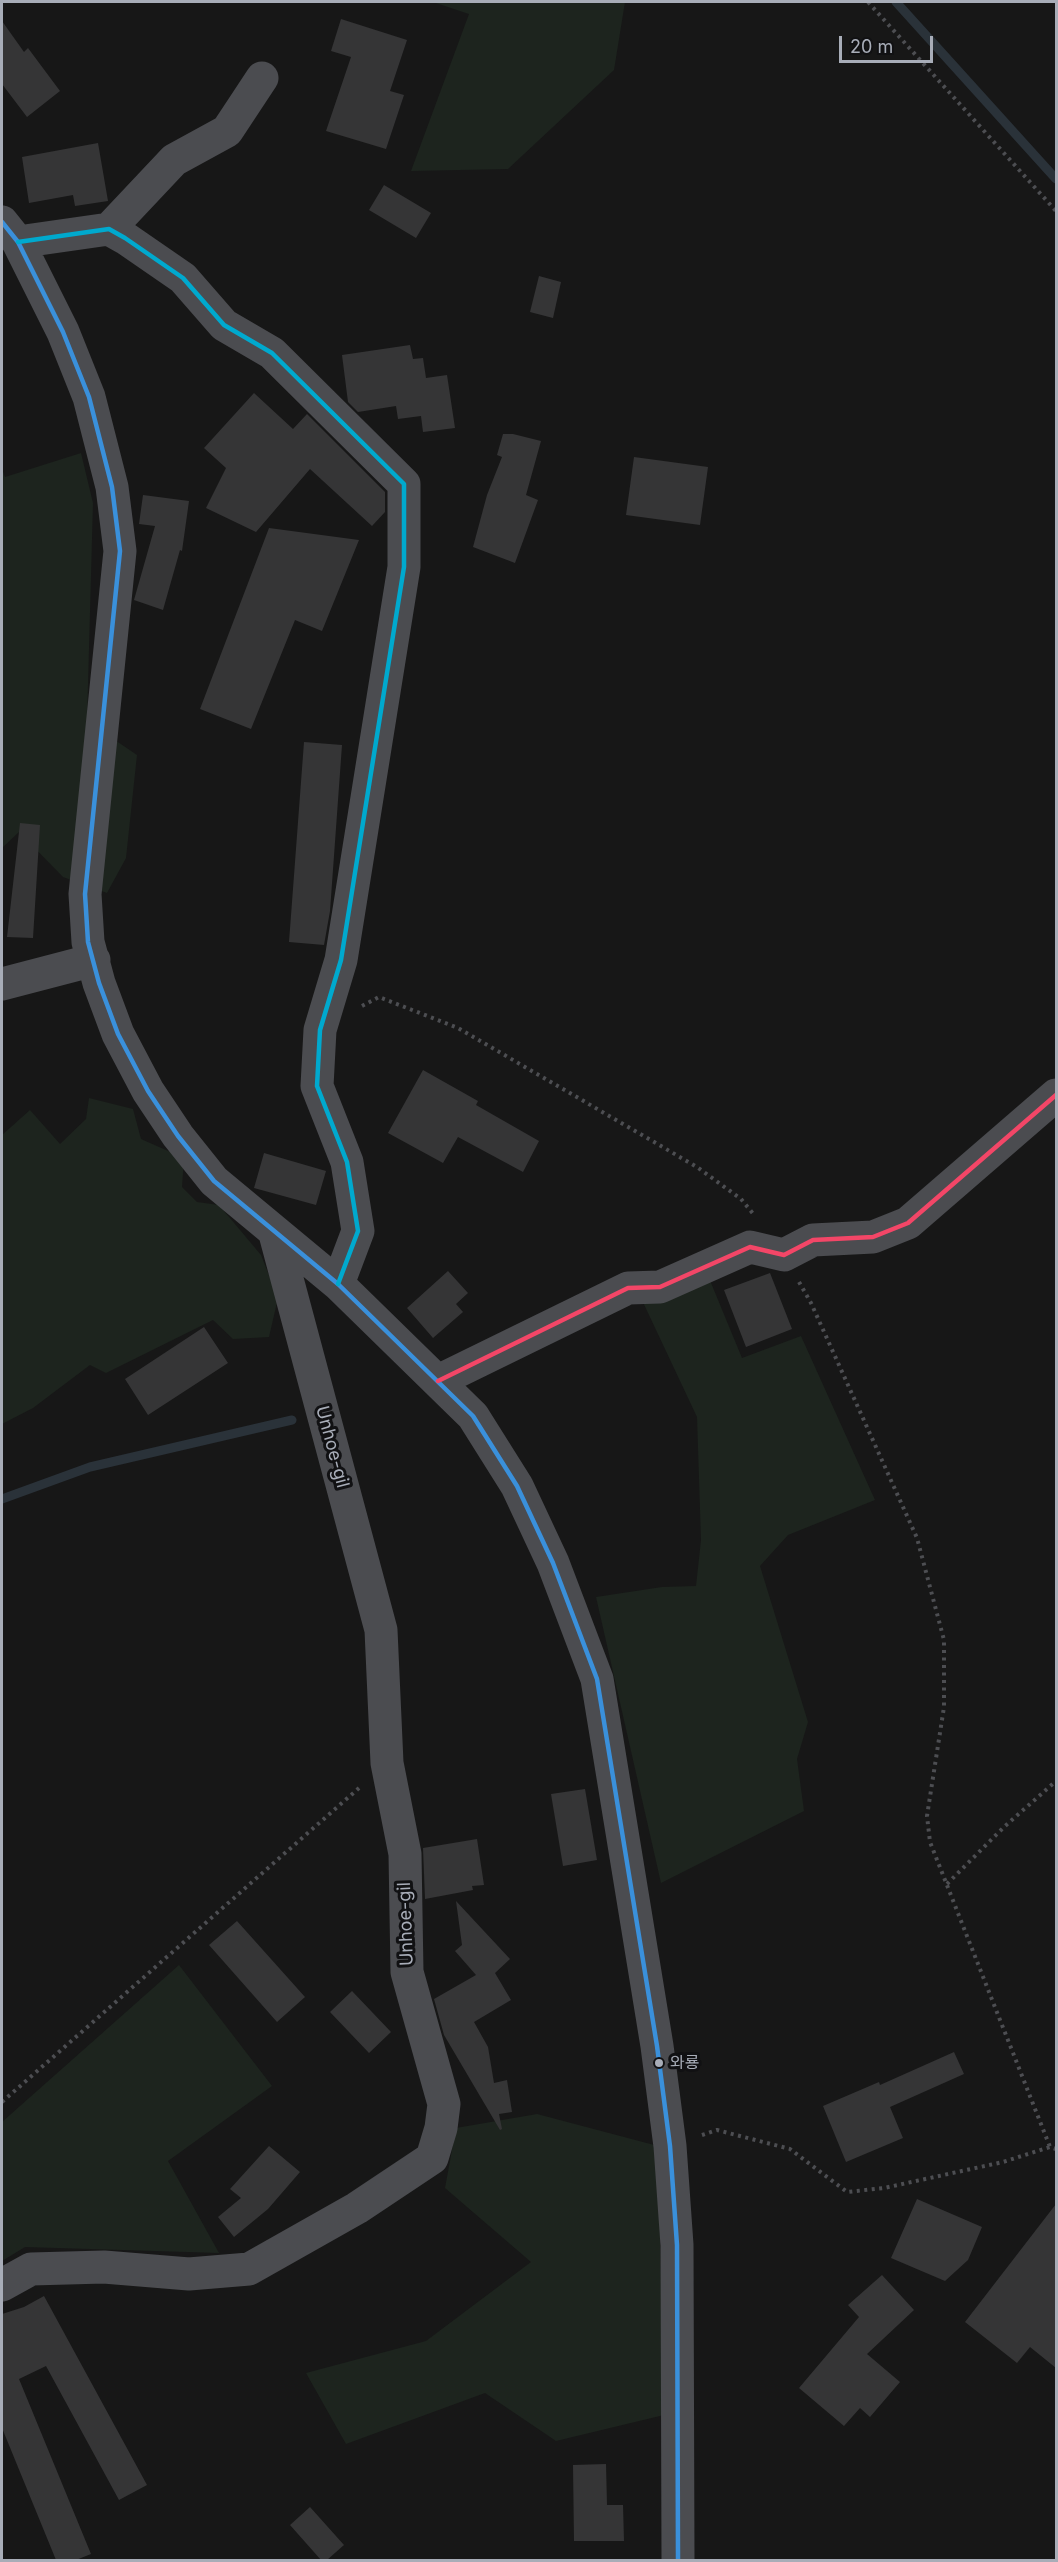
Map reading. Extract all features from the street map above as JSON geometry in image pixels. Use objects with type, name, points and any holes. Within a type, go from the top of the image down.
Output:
[{"type":"street","points":[[109,229],[174,160],[227,131],[262,78]]},
{"type":"street","points":[[338,1284],[358,1231],[347,1162],[317,1086],[320,1030],[341,960],[404,567],[404,484],[272,353],[224,325],[183,278],[109,229],[10,232],[63,332],[89,397],[112,487],[120,551],[85,894],[88,942],[99,983],[118,1034],[148,1091],[178,1136],[214,1181],[338,1284],[473,1416],[518,1486],[553,1563],[597,1678],[657,2046],[670,2146],[677,2245],[678,2560]]},
{"type":"street","points":[[2,984],[94,960]]},
{"type":"street","points":[[438,1381],[628,1288],[660,1287],[750,1247],[784,1255],[813,1240],[873,1237],[908,1223],[1056,1095]]},
{"type":"street","name":"Unhoe-gil","points":[[2,2284],[31,2269],[104,2267],[189,2274],[249,2269],[357,2208],[432,2158],[441,2128],[444,2104],[406,1972],[405,1854],[387,1763],[381,1630],[275,1234]]},
{"type":"path","points":[[868,2],[1056,211]]},
{"type":"path","points":[[320,1030],[380,997],[458,1028],[697,1167],[741,1199],[784,1255],[811,1304],[917,1538],[944,1640],[944,1707],[927,1816],[930,1842],[1050,2147]]},
{"type":"path","points":[[2,2102],[387,1763]]},
{"type":"path","points":[[947,1884],[1004,1827],[1056,1781]]},
{"type":"path","points":[[670,2146],[717,2130],[790,2149],[847,2192],[884,2188],[1003,2162],[1050,2147],[1056,2149]]},
{"type":"shaded area","points":[[433,2],[625,2],[614,70],[508,169],[411,171],[469,14]]},
{"type":"shaded area","points":[[81,453],[93,503],[87,721],[137,755],[126,858],[107,893],[63,877],[19,832],[2,848],[2,469],[5,477]]},
{"type":"shaded area","points":[[89,1098],[133,1109],[141,1139],[184,1158],[182,1187],[197,1202],[219,1205],[261,1255],[278,1298],[269,1337],[233,1339],[213,1320],[106,1373],[90,1365],[33,1408],[2,1424],[2,1135],[30,1110],[60,1144],[86,1119]]},
{"type":"shaded area","points":[[709,1278],[742,1358],[801,1336],[875,1500],[788,1535],[760,1566],[808,1722],[797,1759],[804,1811],[661,1883],[596,1597],[662,1587],[696,1586],[701,1540],[697,1417],[641,1298]]},
{"type":"shaded area","points":[[179,1965],[272,2086],[168,2161],[219,2253],[25,2247],[2,2261],[2,2122]]},
{"type":"shaded area","points":[[537,2114],[658,2146],[664,2415],[556,2441],[485,2393],[346,2444],[306,2373],[426,2341],[531,2262],[445,2188],[456,2128]]},
{"type":"building","points":[[341,19],[407,40],[390,91],[404,95],[386,149],[326,131],[351,57],[331,51]]},
{"type":"building","points":[[2,21],[24,52],[28,48],[60,91],[27,117],[2,84]]},
{"type":"building","points":[[98,143],[108,201],[75,206],[73,195],[29,203],[22,157]]},
{"type":"building","points":[[384,185],[431,213],[416,238],[369,210]]},
{"type":"building","points":[[539,276],[561,282],[553,318],[530,312]]},
{"type":"building","points":[[410,345],[413,359],[423,358],[426,378],[447,375],[455,428],[423,432],[421,416],[398,419],[396,406],[358,412],[348,402],[342,355]]},
{"type":"building","points":[[254,393],[293,429],[307,414],[385,492],[385,512],[372,526],[310,469],[256,532],[206,508],[226,468],[204,448]]},
{"type":"building","points":[[503,434],[513,434],[541,441],[526,495],[538,500],[515,563],[473,547],[487,495],[502,457],[497,455]]},
{"type":"building","points":[[634,457],[708,467],[700,525],[626,515]]},
{"type":"building","points":[[143,495],[189,501],[182,551],[180,550],[163,610],[134,600],[155,526],[139,524]]},
{"type":"building","points":[[269,528],[359,540],[322,631],[295,620],[251,729],[200,709]]},
{"type":"building","points":[[304,742],[342,745],[330,911],[324,945],[289,942]]},
{"type":"building","points":[[20,823],[40,825],[33,938],[7,937]]},
{"type":"building","points":[[423,1070],[478,1101],[476,1105],[539,1141],[523,1172],[458,1137],[443,1163],[388,1133]]},
{"type":"building","points":[[264,1153],[326,1171],[316,1205],[254,1188]]},
{"type":"building","points":[[448,1271],[468,1293],[456,1304],[463,1312],[433,1338],[407,1308]]},
{"type":"building","points":[[770,1273],[792,1329],[746,1347],[724,1290]]},
{"type":"building","points":[[204,1327],[228,1363],[148,1415],[125,1379]]},
{"type":"building","points":[[585,1789],[597,1860],[563,1866],[551,1794]]},
{"type":"building","points":[[477,1839],[484,1885],[472,1886],[473,1890],[425,1899],[423,1848]]},
{"type":"building","points":[[456,1901],[510,1959],[495,1973],[511,2000],[474,2022],[488,2047],[494,2083],[507,2080],[512,2112],[499,2114],[502,2129],[500,2130],[444,2035],[434,1999],[476,1975],[455,1951],[462,1945]]},
{"type":"building","points":[[237,1921],[305,1997],[277,2022],[209,1945]]},
{"type":"building","points":[[352,1991],[391,2032],[369,2053],[330,2012]]},
{"type":"building","points":[[954,2052],[964,2074],[890,2107],[903,2138],[846,2162],[823,2106],[879,2082],[880,2085]]},
{"type":"building","points":[[269,2146],[300,2172],[268,2209],[234,2237],[218,2217],[241,2198],[230,2189]]},
{"type":"building","points":[[917,2199],[982,2227],[968,2260],[945,2281],[891,2258]]},
{"type":"building","points":[[1056,2204],[1056,2368],[1030,2347],[1017,2363],[965,2322]]},
{"type":"building","points":[[882,2275],[914,2310],[867,2354],[900,2382],[870,2417],[860,2408],[844,2426],[799,2388],[859,2317],[848,2305]]},
{"type":"building","points":[[44,2296],[147,2485],[119,2500],[46,2366],[19,2379],[91,2554],[76,2560],[56,2560],[2,2428],[2,2314],[24,2307]]},
{"type":"building","points":[[606,2464],[607,2505],[623,2505],[624,2541],[574,2541],[573,2465]]},
{"type":"building","points":[[310,2507],[344,2545],[327,2560],[321,2560],[290,2525]]},
{"type":"waterway","points":[[896,2],[1056,179]]},
{"type":"waterway","points":[[2,1499],[90,1467],[292,1420]]},
{"type":"transit line","points":[[2,222],[18,242],[63,332],[89,397],[112,487],[120,551],[85,894],[88,942],[99,983],[118,1034],[148,1091],[178,1136],[214,1181],[338,1284],[473,1416],[517,1486],[553,1563],[597,1679],[657,2046],[670,2146],[677,2245],[678,2560]]},
{"type":"transit line","points":[[18,242],[109,229],[125,238],[183,278],[224,325],[272,353],[404,484],[404,567],[341,960],[320,1030],[317,1086],[347,1162],[358,1231],[338,1284]]},
{"type":"transit line","points":[[438,1381],[628,1288],[660,1287],[750,1247],[784,1255],[813,1240],[873,1237],[908,1223],[1056,1095]]},
{"type":"place","name":"와룡","points":[[659,2063]]}]
